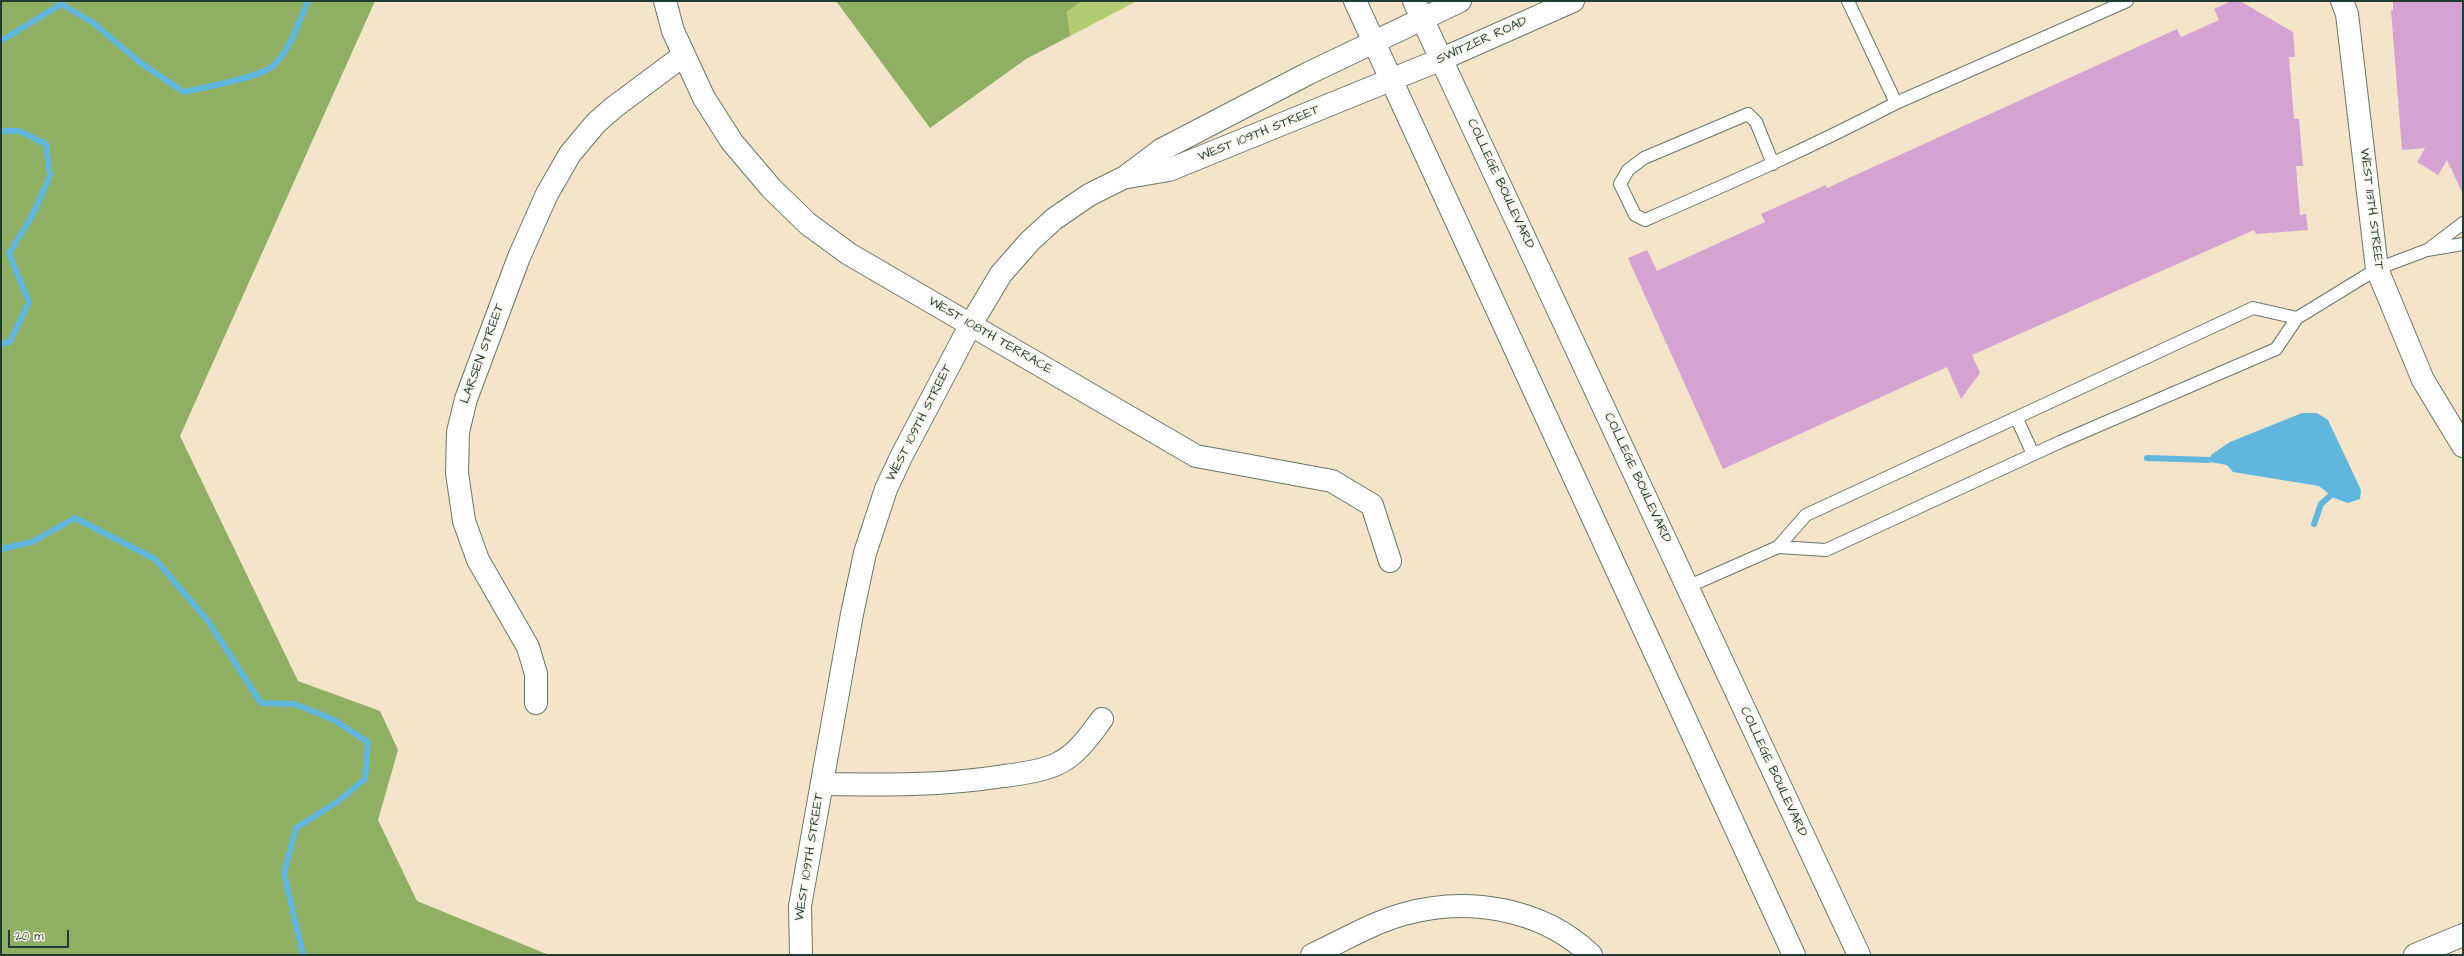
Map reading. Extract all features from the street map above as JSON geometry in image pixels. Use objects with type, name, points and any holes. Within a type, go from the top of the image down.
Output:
[{"type":"street","name":"WEST 108TH TERRACE","points":[[665,1],[673,32],[704,98],[732,142],[771,188],[808,224],[855,258],[1196,456],[1332,481],[1372,505],[1390,561]]},
{"type":"street","points":[[1355,1],[1794,955]]},
{"type":"street","points":[[1373,42],[1418,10],[1460,1]]},
{"type":"street","name":"SWITZER ROAD","points":[[1391,80],[1442,60],[1573,1]]},
{"type":"street","name":"WEST 113TH STREET","points":[[2342,1],[2347,14],[2377,269],[2424,380],[2463,446]]},
{"type":"street","name":"COLLEGE BOULEVARD","points":[[1418,10],[1859,955]]},
{"type":"street","name":"WEST 109TH STREET","points":[[801,955],[800,906],[852,614],[868,546],[886,489],[902,455],[971,324],[1001,274],[1030,240],[1054,219],[1089,195],[1125,177],[1160,150],[1255,100],[1373,42]]},
{"type":"street","name":"LARSEN STREET","points":[[536,702],[536,674],[528,647],[478,560],[464,520],[457,473],[458,432],[466,399],[522,250],[547,194],[570,154],[596,123],[613,108],[684,55]]},
{"type":"street","name":"WEST 109TH STREET","points":[[1125,177],[1169,170],[1391,80]]},
{"type":"street","points":[[1255,100],[1268,130]]},
{"type":"street","name":"WEST 109TH STREET","points":[[822,784],[926,785],[962,783],[1021,774],[1057,764],[1082,746],[1102,719]]},
{"type":"street","points":[[1312,955],[1404,914],[1443,906],[1463,905],[1501,909],[1538,921],[1568,937],[1591,955]]},
{"type":"street","points":[[2415,955],[2463,935]]},
{"type":"lane","points":[[1848,1],[1896,103]]},
{"type":"lane","points":[[1773,164],[1756,122],[1748,114],[1644,158],[1628,170],[1620,184],[1635,215],[1645,220],[1773,164],[1825,140],[1896,103],[2128,1]]},
{"type":"lane","points":[[2427,250],[2463,223]]},
{"type":"lane","points":[[1778,547],[1826,550],[2033,454],[2276,349],[2297,318],[2377,269],[2427,250],[2463,244]]},
{"type":"lane","points":[[1687,587],[1778,547],[1806,515],[2017,419],[2253,308],[2297,318]]},
{"type":"lane","points":[[2017,419],[2033,454]]},
{"type":"green space","points":[[1,1],[375,1],[180,436],[298,681],[380,711],[398,750],[378,820],[417,901],[549,955],[1,955]]},
{"type":"green space","points":[[836,1],[1082,1],[1067,12],[1070,36],[1026,59],[930,128]]},
{"type":"green space","points":[[1082,1],[1137,1],[1070,36],[1067,12]]},
{"type":"water","points":[[2302,413],[2317,413],[2328,420],[2361,490],[2360,499],[2348,503],[2334,498],[2319,486],[2233,472],[2227,465],[2210,462],[2211,455],[2230,442]]},
{"type":"building","points":[[2231,1],[2240,1],[2293,32],[2295,57],[2289,57],[2294,119],[2299,119],[2303,166],[2296,166],[2300,215],[2306,214],[2308,230],[2256,234],[2254,230],[1972,355],[1980,373],[1961,399],[1947,367],[1723,469],[1628,258],[1647,250],[1657,271],[1765,222],[1761,214],[1826,185],[1827,188],[2177,29],[2181,37],[2219,20],[2214,9]]},
{"type":"building","points":[[2393,1],[2463,1],[2463,194],[2447,160],[2438,175],[2417,162],[2425,148],[2402,150],[2391,10],[2393,10]]},
{"type":"waterway","points":[[1,41],[61,4],[92,22],[142,64],[184,92],[244,78],[257,74],[273,66],[285,52],[308,1]]},
{"type":"waterway","points":[[1,131],[19,131],[46,144],[50,176],[32,216],[9,254],[29,302],[10,342],[1,344]]},
{"type":"waterway","points":[[2147,458],[2209,460]]},
{"type":"waterway","points":[[2314,524],[2321,504],[2331,495]]},
{"type":"waterway","points":[[1,549],[32,542],[75,518],[155,559],[208,621],[261,703],[295,704],[334,720],[368,742],[365,779],[337,802],[296,828],[284,873],[303,955]]}]
